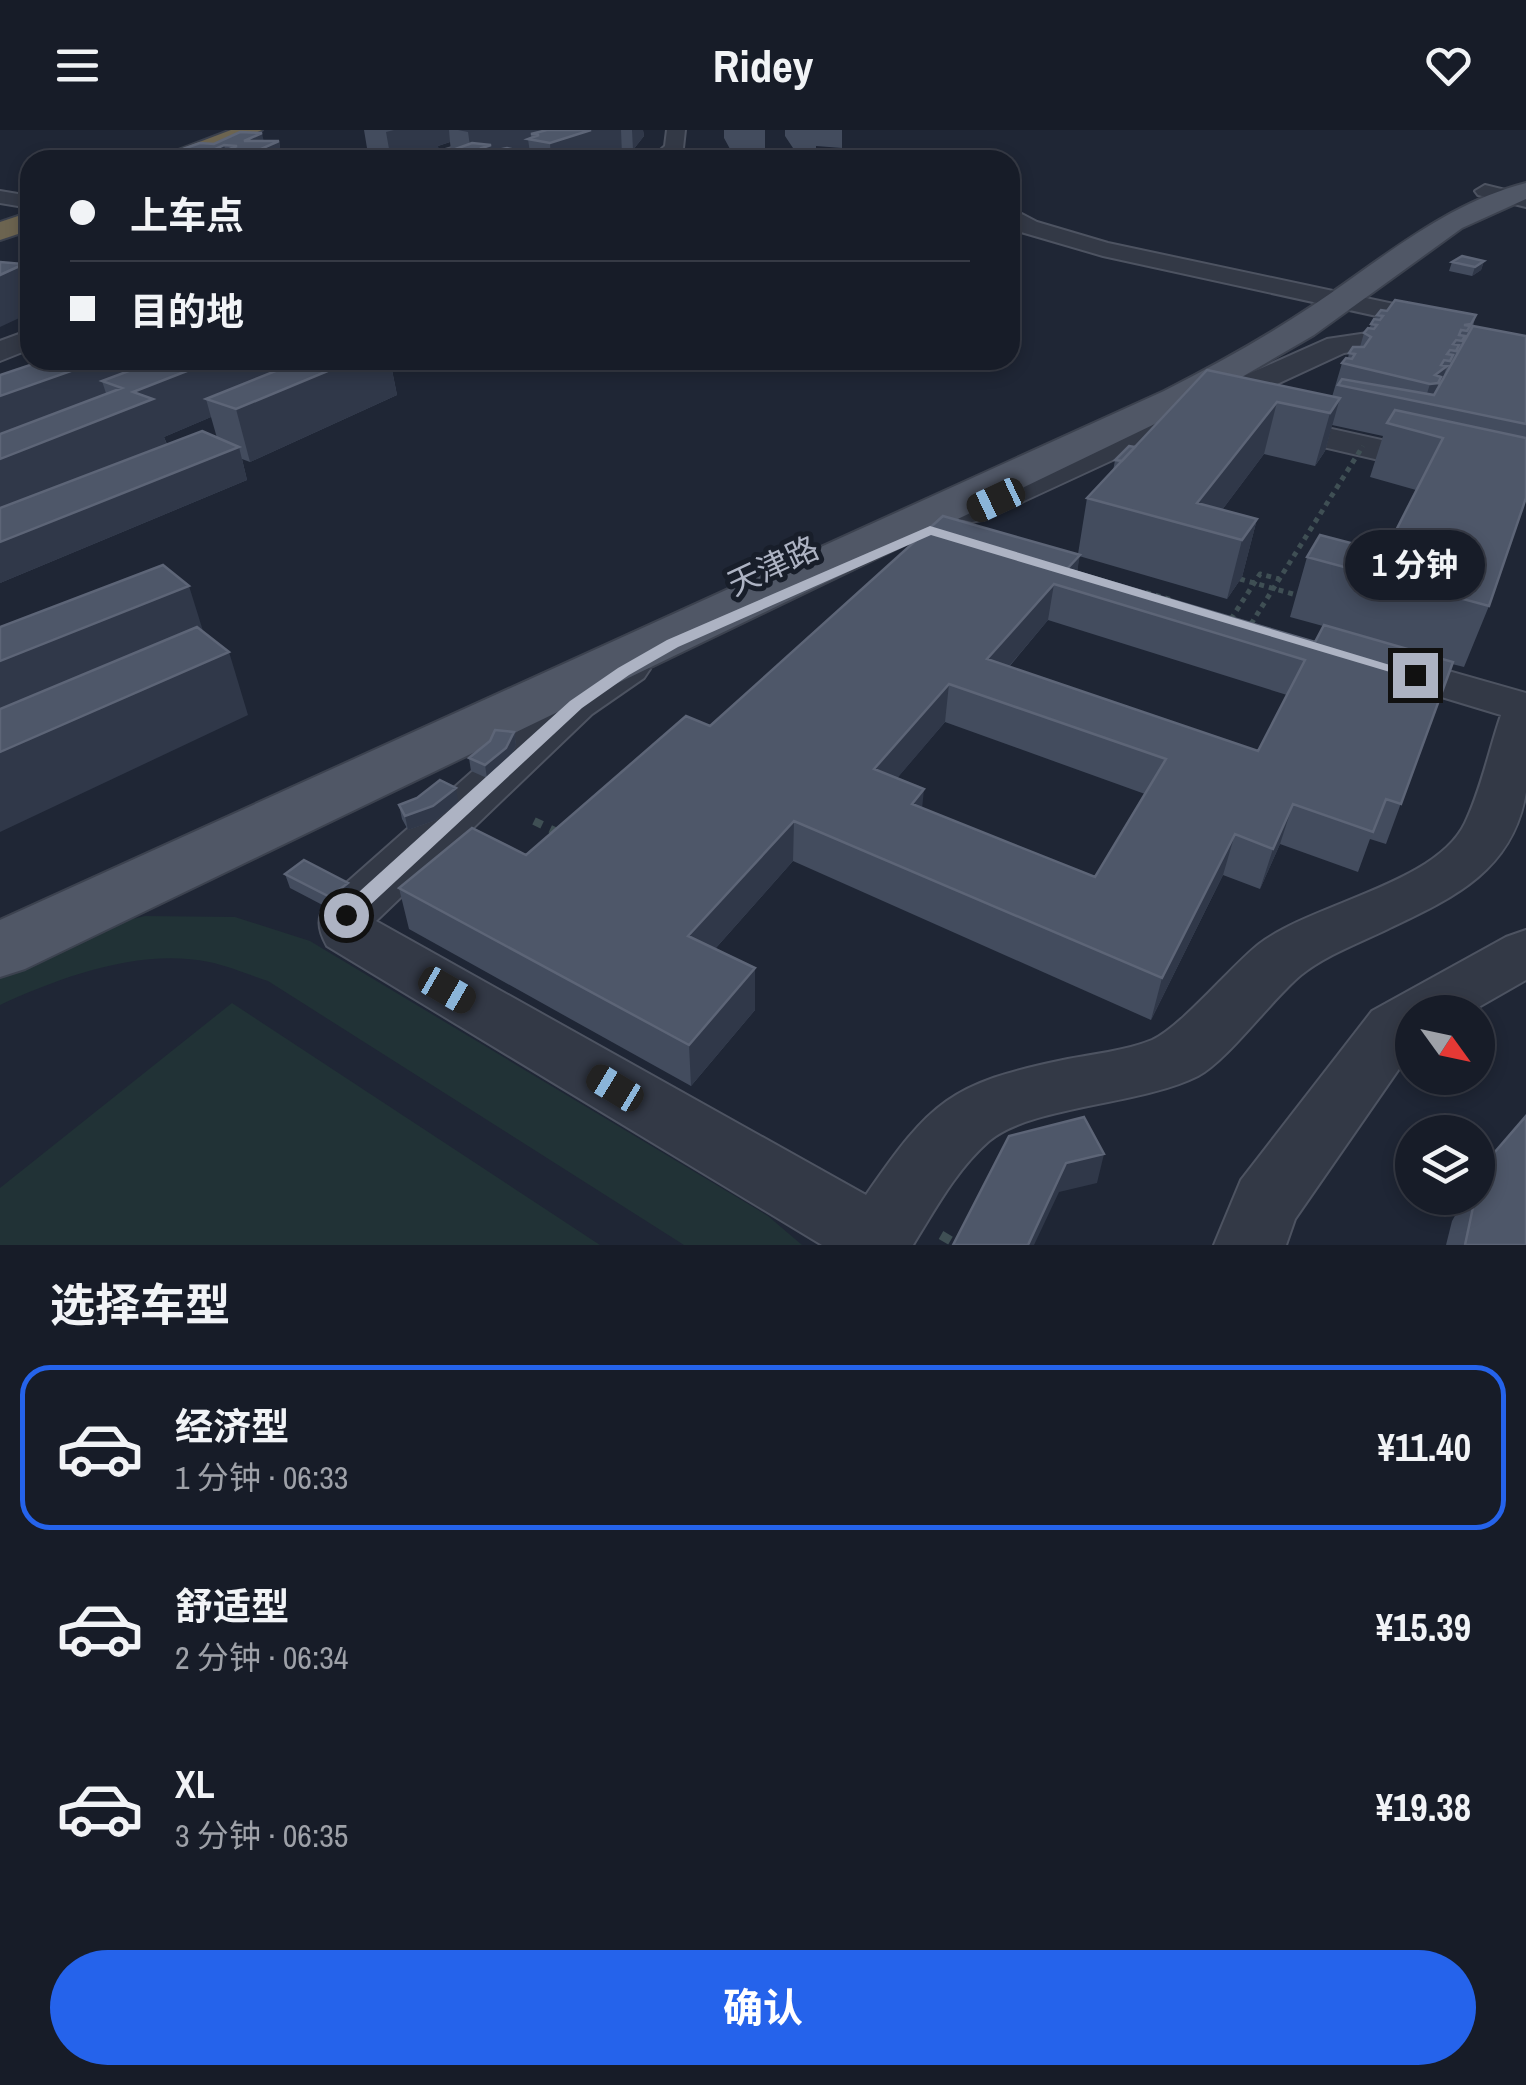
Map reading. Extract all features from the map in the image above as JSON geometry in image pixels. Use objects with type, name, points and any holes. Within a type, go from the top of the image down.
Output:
[{"type":"highway","points":[[218,150],[251,130]]},
{"type":"highway","points":[[222,150],[265,130]]},
{"type":"main road","points":[[0,950],[1177,399],[1276,346],[1331,298],[1453,219],[1514,192]]},
{"type":"main road","name":"天津路","points":[[0,920],[1154,390],[1331,298]]},
{"type":"street","points":[[465,150],[532,130]]},
{"type":"street","points":[[1020,221],[1076,242],[1452,324]]},
{"type":"street","points":[[1489,332],[1526,340]]},
{"type":"street","points":[[1342,652],[1526,708],[1490,827],[1467,861],[1424,889],[1312,940],[1281,960],[1179,1056],[1142,1070],[1012,1098],[968,1118],[931,1156],[877,1239],[346,932],[346,915],[576,704],[672,644],[1272,374],[1356,340],[1412,343],[1526,365]]},
{"type":"street","points":[[1272,374],[1321,384]]},
{"type":"street","points":[[1196,408],[1526,483]]},
{"type":"street","points":[[930,530],[986,547]]},
{"type":"street","points":[[1451,995],[1526,952]]},
{"type":"street","points":[[1250,1245],[1266,1203],[1395,1027]]},
{"type":"path","points":[[1240,640],[1363,446]]},
{"type":"path","points":[[1231,620],[1260,574],[1279,579]]},
{"type":"path","points":[[1240,580],[1302,597]]},
{"type":"path","points":[[1128,606],[1141,591],[1177,602]]},
{"type":"path","points":[[1214,613],[1250,624]]},
{"type":"path","points":[[534,821],[570,838]]},
{"type":"shaded area","points":[[145,916],[235,917],[310,941],[768,1216],[802,1245],[684,1245],[268,981],[224,966],[183,959],[129,962],[75,975],[0,1005],[0,960],[47,939]]},
{"type":"shaded area","points":[[232,1003],[600,1245],[0,1245],[0,1188]]},
{"type":"building","points":[[591,130],[550,143],[528,139],[539,135],[531,134]]},
{"type":"building","points":[[240,132],[262,133],[244,141],[279,141],[259,150],[227,150],[237,146],[224,145],[213,150],[183,149],[200,143],[214,144]]},
{"type":"building","points":[[472,143],[491,145],[482,148],[485,150],[453,150]]},
{"type":"building","points":[[1462,256],[1484,261],[1475,267],[1452,262]]},
{"type":"building","points":[[0,262],[20,264],[20,266],[0,275]]},
{"type":"building","points":[[1395,300],[1476,315],[1471,324],[1464,325],[1470,326],[1467,331],[1461,330],[1459,335],[1465,336],[1462,341],[1453,344],[1459,345],[1456,351],[1447,354],[1453,355],[1450,361],[1444,360],[1441,365],[1447,366],[1435,375],[1441,377],[1438,383],[1342,363],[1346,358],[1352,359],[1355,354],[1349,353],[1353,347],[1364,347],[1371,337],[1364,333],[1368,328],[1374,329],[1374,319],[1380,320],[1383,316],[1377,315],[1381,310],[1387,311]]},
{"type":"building","points":[[1473,326],[1526,336],[1526,424],[1338,385],[1342,379],[1434,395]]},
{"type":"building","points":[[20,368],[74,370],[0,396],[0,375]]},
{"type":"building","points":[[131,370],[189,370],[133,392],[153,399],[0,459],[0,434],[122,388],[102,381]]},
{"type":"building","points":[[278,370],[330,370],[236,409],[206,399]]},
{"type":"building","points":[[1207,370],[1340,398],[1330,413],[1277,402],[1197,503],[1257,519],[1242,540],[1087,498]]},
{"type":"building","points":[[1395,410],[1526,438],[1526,498],[1489,606],[1307,557],[1320,535],[1385,552],[1443,438],[1387,423]]},
{"type":"building","points":[[202,431],[239,447],[0,542],[0,508]]},
{"type":"building","points":[[1129,446],[1135,447],[1122,461],[1115,460]]},
{"type":"building","points":[[943,516],[1080,555],[1067,569],[1315,642],[1324,625],[1453,662],[1401,804],[1386,799],[1373,832],[1293,804],[1273,849],[1235,834],[1162,978],[794,821],[688,936],[755,968],[689,1045],[399,888],[472,828],[526,855],[686,716],[710,726]],"holes":[[[1054,584],[1305,660],[1258,751],[987,659]],[[949,684],[1166,759],[1095,877],[912,804],[924,789],[874,769]]]},
{"type":"building","points":[[163,565],[189,586],[0,661],[0,627]]},
{"type":"building","points":[[197,627],[229,652],[0,752],[0,709]]},
{"type":"building","points":[[495,730],[514,732],[506,748],[485,765],[469,758],[490,741]]},
{"type":"building","points":[[440,780],[456,788],[433,806],[405,816],[399,805],[417,798]]},
{"type":"building","points":[[304,860],[348,883],[330,897],[285,874]]},
{"type":"building","points":[[1526,1116],[1526,1245],[1465,1245],[1471,1215],[1495,1215],[1495,1152]]},
{"type":"building","points":[[1084,1117],[1104,1154],[1066,1163],[1028,1245],[953,1245],[1009,1136]]},
{"type":"route","points":[[346,915],[576,704],[623,671],[672,644],[930,530],[1415,675]]}]
